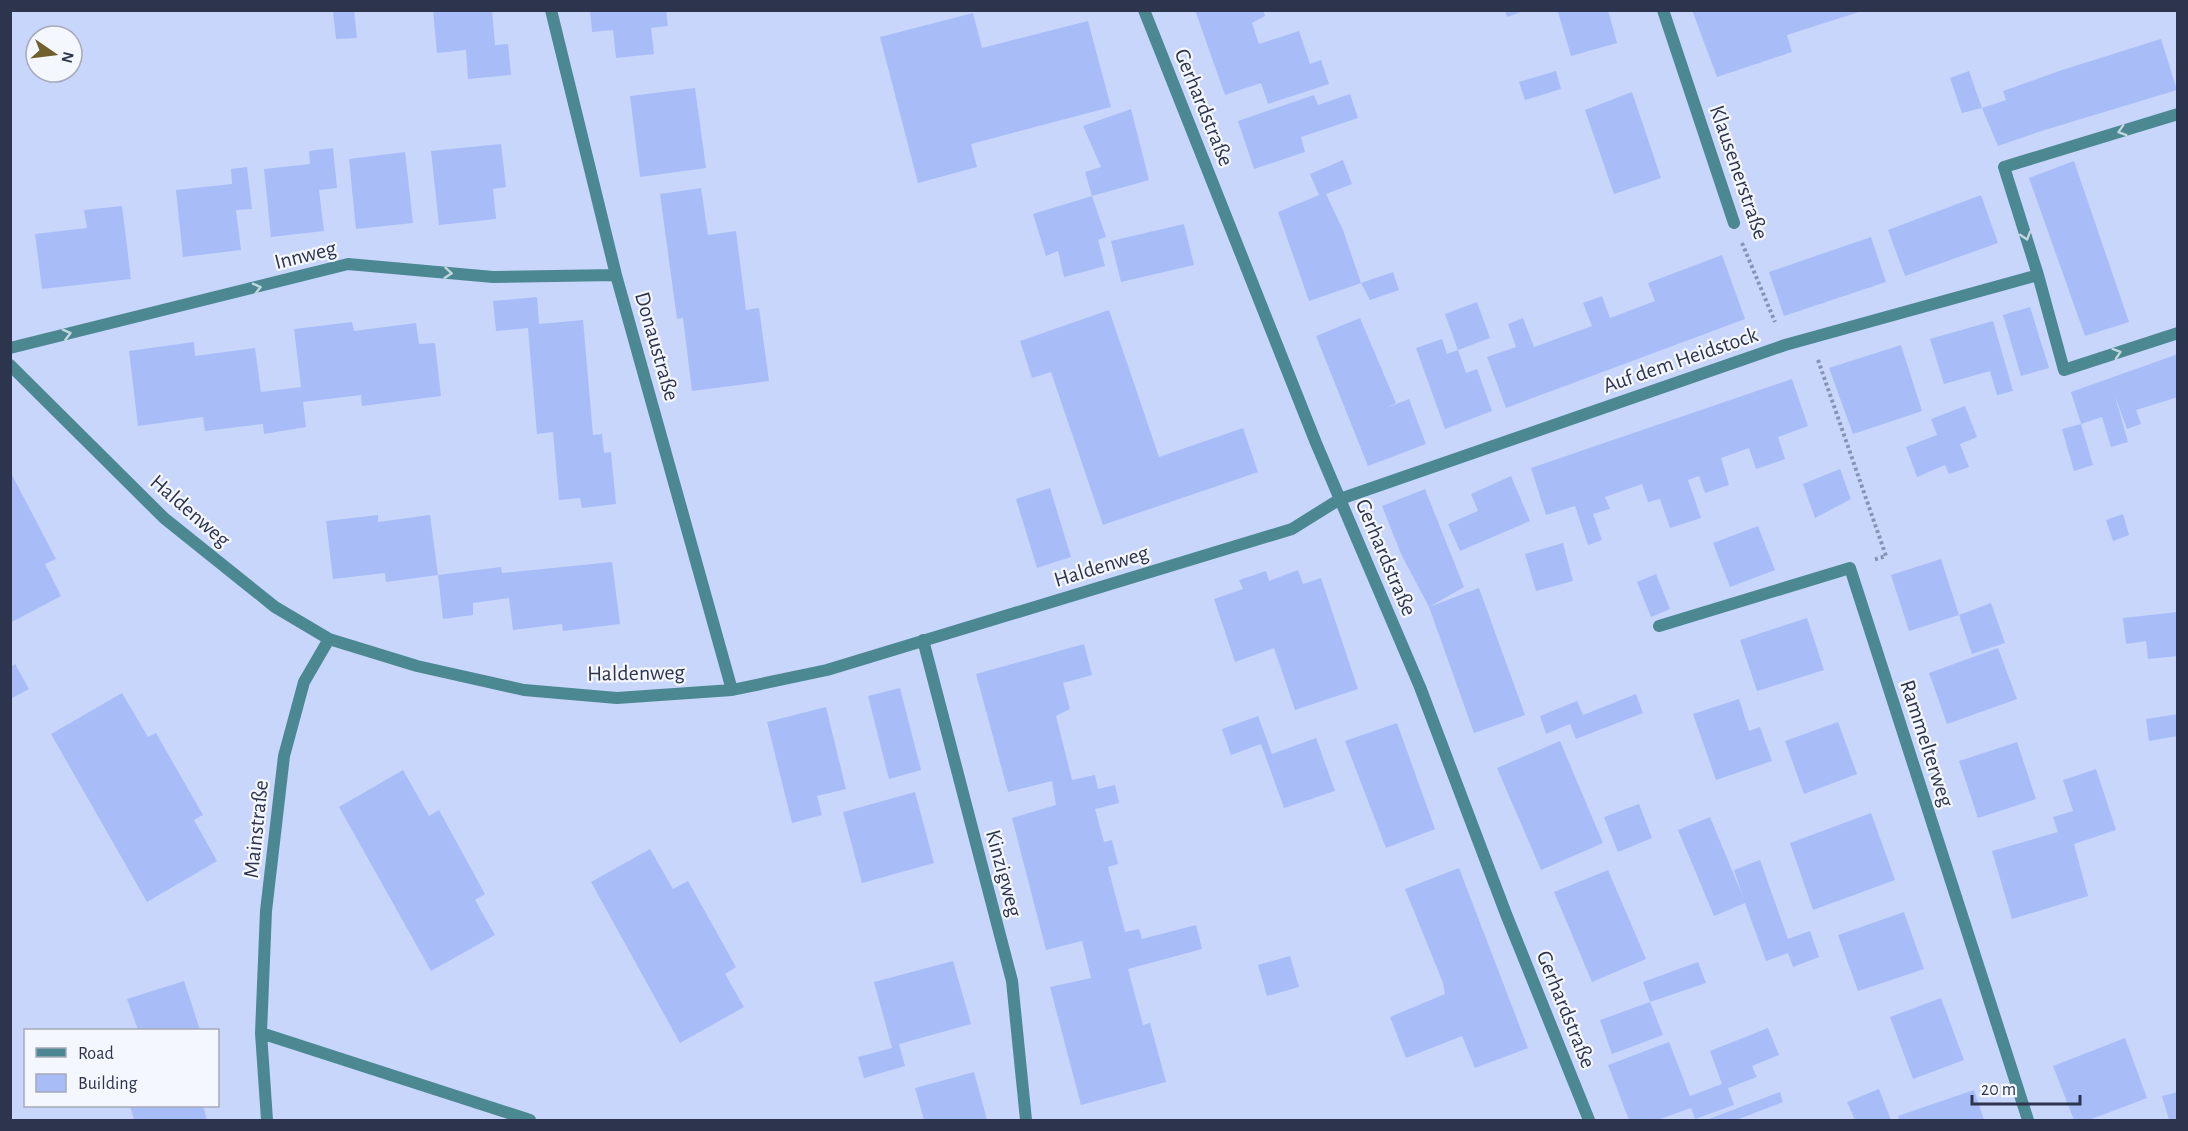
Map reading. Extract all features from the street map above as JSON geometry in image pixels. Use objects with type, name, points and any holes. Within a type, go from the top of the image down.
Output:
[{"type":"street","name":"Donaustraße","points":[[551,10],[616,275],[732,690]]},
{"type":"street","name":"Gerhardstraße","points":[[1144,10],[1340,499],[1420,687],[1510,925],[1589,1120]]},
{"type":"street","name":"Klausenerstraße","points":[[1663,10],[1734,223]]},
{"type":"street","points":[[2178,114],[2004,167],[2038,275],[2064,370],[2178,333]]},
{"type":"street","name":"Innweg","points":[[10,348],[348,264],[494,277],[616,275]]},
{"type":"street","name":"Auf dem Heidstock","points":[[1340,499],[1785,345],[2038,275]]},
{"type":"street","name":"Haldenweg","points":[[10,365],[164,518],[274,607],[329,639],[417,666],[524,690],[617,698],[732,690],[827,670],[1292,529],[1340,499]]},
{"type":"street","points":[[1659,626],[1850,568]]},
{"type":"street","name":"Rammelterweg","points":[[1850,568],[2028,1120]]},
{"type":"street","name":"Mainstraße","points":[[267,1120],[261,1034],[266,911],[284,756],[304,682],[329,639]]},
{"type":"street","name":"Kinzigweg","points":[[923,640],[1012,981],[1026,1120]]},
{"type":"street","points":[[261,1034],[530,1120]]},
{"type":"path","name":"Klausenerstraße","points":[[1734,223],[1785,345]]},
{"type":"path","points":[[1810,338],[1886,556],[1850,568]]},
{"type":"building","points":[[333,10],[354,10],[357,38],[336,39]]},
{"type":"building","points":[[433,10],[492,10],[495,45],[508,44],[511,75],[468,79],[466,50],[437,53]]},
{"type":"building","points":[[590,10],[666,10],[668,26],[651,28],[654,54],[616,58],[613,30],[592,32]]},
{"type":"building","points":[[1195,10],[1263,10],[1265,16],[1252,23],[1259,44],[1299,31],[1310,64],[1321,60],[1329,84],[1268,104],[1261,83],[1225,95]]},
{"type":"building","points":[[1505,10],[1524,10],[1524,11],[1507,17]]},
{"type":"building","points":[[1608,10],[1617,43],[1571,56],[1558,12]]},
{"type":"building","points":[[1692,10],[1862,11],[1787,35],[1792,52],[1717,77]]},
{"type":"building","points":[[973,13],[982,48],[1088,21],[1111,107],[971,144],[977,167],[918,183],[880,37]]},
{"type":"building","points":[[2161,39],[2177,90],[1998,146],[1982,108],[2006,100],[2003,91]]},
{"type":"building","points":[[1556,71],[1561,89],[1525,100],[1519,82]]},
{"type":"building","points":[[1969,71],[1982,108],[1962,113],[1950,78]]},
{"type":"building","points":[[695,88],[706,168],[640,177],[630,96]]},
{"type":"building","points":[[1632,92],[1661,178],[1614,194],[1585,110]]},
{"type":"building","points":[[1350,94],[1358,118],[1301,137],[1305,152],[1254,169],[1238,121],[1314,95],[1318,105]]},
{"type":"building","points":[[1131,109],[1149,180],[1092,196],[1085,172],[1101,167],[1083,126]]},
{"type":"building","points":[[501,144],[506,187],[493,189],[496,219],[439,225],[431,151]]},
{"type":"building","points":[[333,148],[337,188],[319,190],[324,231],[271,237],[264,169],[310,164],[309,151]]},
{"type":"building","points":[[405,152],[413,223],[356,229],[349,159]]},
{"type":"building","points":[[1343,160],[1352,184],[1326,194],[1343,230],[1361,283],[1309,301],[1278,212],[1319,195],[1310,174]]},
{"type":"building","points":[[2074,161],[2129,322],[2085,336],[2029,178]]},
{"type":"building","points":[[247,167],[252,209],[236,210],[241,250],[183,257],[176,190],[232,184],[231,169]]},
{"type":"building","points":[[701,188],[708,235],[736,231],[746,310],[759,308],[769,381],[692,391],[683,318],[677,319],[660,194]]},
{"type":"building","points":[[1981,195],[1998,243],[1905,276],[1888,230]]},
{"type":"building","points":[[1092,196],[1106,237],[1098,240],[1105,266],[1064,277],[1058,251],[1046,256],[1033,214]]},
{"type":"building","points":[[122,206],[131,279],[42,289],[35,234],[87,228],[84,210]]},
{"type":"building","points":[[1184,224],[1194,265],[1121,282],[1111,241]]},
{"type":"building","points":[[1871,237],[1886,282],[1784,316],[1769,272]]},
{"type":"building","points":[[1722,255],[1745,319],[1506,408],[1487,357],[1516,347],[1508,324],[1523,318],[1534,347],[1592,326],[1583,303],[1602,296],[1610,318],[1655,301],[1648,283]]},
{"type":"building","points":[[1393,272],[1399,290],[1370,300],[1361,283]]},
{"type":"building","points":[[537,297],[539,324],[583,320],[593,435],[602,434],[604,453],[611,452],[616,504],[582,508],[580,498],[559,500],[553,432],[537,434],[528,328],[496,331],[493,301]]},
{"type":"building","points":[[1477,302],[1490,338],[1458,350],[1445,314]]},
{"type":"building","points":[[2030,307],[2049,368],[2021,376],[2003,315]]},
{"type":"building","points":[[1109,310],[1159,457],[1243,428],[1258,472],[1103,525],[1051,372],[1032,378],[1020,341]]},
{"type":"building","points":[[1360,318],[1396,403],[1386,408],[1409,399],[1426,444],[1368,466],[1316,336]]},
{"type":"building","points":[[1993,321],[2013,391],[1997,395],[1990,371],[1944,384],[1930,339]]},
{"type":"building","points":[[352,322],[354,331],[416,323],[419,344],[435,343],[441,396],[362,406],[361,395],[303,402],[306,427],[264,434],[263,424],[205,431],[203,417],[138,426],[129,351],[194,342],[195,356],[255,348],[261,392],[301,387],[294,329]]},
{"type":"building","points":[[1442,339],[1447,354],[1458,350],[1466,373],[1477,369],[1492,411],[1445,429],[1416,348]]},
{"type":"building","points":[[1901,345],[1922,411],[1853,434],[1829,368]]},
{"type":"building","points":[[2178,354],[2178,397],[2136,410],[2141,424],[2127,429],[2115,396],[2128,442],[2111,447],[2102,417],[2081,424],[2071,392]]},
{"type":"building","points":[[1792,379],[1808,426],[1778,437],[1785,459],[1756,469],[1749,448],[1721,458],[1729,485],[1705,493],[1699,476],[1688,480],[1701,518],[1670,528],[1660,499],[1648,502],[1642,484],[1605,497],[1610,509],[1593,514],[1602,540],[1588,545],[1575,506],[1546,515],[1531,468]]},
{"type":"building","points":[[1965,406],[1977,437],[1960,444],[1969,467],[1949,474],[1945,465],[1917,477],[1906,447],[1937,435],[1931,419]]},
{"type":"building","points":[[2081,424],[2093,465],[2074,471],[2062,429]]},
{"type":"building","points":[[1840,469],[1851,499],[1815,518],[1803,484]]},
{"type":"building","points":[[10,475],[56,559],[45,564],[61,596],[10,623]]},
{"type":"building","points":[[1511,476],[1530,521],[1460,551],[1448,524],[1478,511],[1471,494]]},
{"type":"building","points":[[1050,488],[1071,557],[1037,568],[1016,499]]},
{"type":"building","points":[[1425,489],[1464,587],[1429,607],[1401,554],[1382,506]]},
{"type":"building","points":[[2123,514],[2129,535],[2113,541],[2106,520]]},
{"type":"building","points":[[378,515],[378,522],[430,515],[438,575],[386,582],[385,573],[333,579],[326,521]]},
{"type":"building","points":[[1758,526],[1775,570],[1730,587],[1713,543]]},
{"type":"building","points":[[1563,543],[1573,581],[1536,591],[1525,554]]},
{"type":"building","points":[[1941,559],[1959,615],[1909,631],[1891,575]]},
{"type":"building","points":[[612,562],[620,624],[563,631],[562,624],[513,630],[509,598],[473,603],[473,615],[443,619],[438,575],[501,567],[502,573]]},
{"type":"building","points":[[1298,570],[1303,584],[1321,578],[1358,689],[1295,710],[1274,648],[1235,662],[1214,599],[1243,589],[1239,580],[1266,571],[1269,581]]},
{"type":"building","points":[[1656,574],[1670,609],[1651,617],[1637,582]]},
{"type":"building","points":[[1479,588],[1525,715],[1474,733],[1429,607]]},
{"type":"building","points":[[1991,603],[2005,643],[1972,654],[1959,615]]},
{"type":"building","points":[[2177,612],[2178,656],[2148,659],[2146,641],[2126,644],[2123,618]]},
{"type":"building","points":[[1807,618],[1824,670],[1757,691],[1740,640]]},
{"type":"building","points":[[1084,644],[1092,675],[1063,683],[1070,709],[1056,716],[1072,780],[1095,775],[1098,789],[1115,785],[1119,803],[1095,809],[1104,842],[1112,840],[1118,864],[1108,867],[1125,932],[1139,929],[1142,939],[1196,925],[1202,949],[1128,969],[1143,1025],[1150,1023],[1166,1082],[1081,1105],[1050,987],[1091,978],[1082,941],[1046,950],[1012,818],[1056,805],[1052,781],[1008,792],[976,674]]},
{"type":"building","points":[[1998,648],[2017,699],[1947,724],[1929,673]]},
{"type":"building","points":[[15,664],[29,689],[10,699],[10,667]]},
{"type":"building","points":[[900,688],[921,770],[889,779],[868,696]]},
{"type":"building","points":[[122,693],[148,737],[156,733],[203,815],[194,820],[217,861],[147,902],[51,734]]},
{"type":"building","points":[[1636,694],[1643,713],[1576,739],[1570,724],[1546,734],[1540,716],[1577,701],[1583,715]]},
{"type":"building","points":[[1739,699],[1749,731],[1760,727],[1772,761],[1716,780],[1693,714]]},
{"type":"building","points":[[826,707],[846,789],[817,796],[822,815],[792,823],[767,722]]},
{"type":"building","points":[[2178,714],[2178,736],[2149,741],[2146,719]]},
{"type":"building","points":[[1258,716],[1272,754],[1316,738],[1335,791],[1284,808],[1261,744],[1231,755],[1222,729]]},
{"type":"building","points":[[1838,722],[1857,774],[1804,794],[1785,741]]},
{"type":"building","points":[[1397,723],[1435,829],[1386,848],[1345,741]]},
{"type":"building","points":[[1560,741],[1603,843],[1541,870],[1497,768]]},
{"type":"building","points":[[2017,742],[2036,799],[1978,818],[1959,761]]},
{"type":"building","points":[[2096,769],[2116,830],[2074,844],[2088,896],[2012,919],[1992,851],[2058,832],[2053,817],[2073,811],[2063,780]]},
{"type":"building","points":[[403,770],[429,816],[439,810],[485,894],[475,900],[495,935],[431,971],[339,807]]},
{"type":"building","points":[[915,792],[934,863],[862,883],[843,812]]},
{"type":"building","points":[[1639,804],[1652,838],[1618,852],[1604,817]]},
{"type":"building","points":[[1871,813],[1895,880],[1813,910],[1790,843]]},
{"type":"building","points":[[1710,817],[1743,897],[1734,870],[1760,860],[1788,939],[1810,931],[1819,957],[1793,967],[1788,953],[1766,961],[1745,903],[1714,916],[1678,830]]},
{"type":"building","points":[[650,849],[673,889],[688,881],[736,967],[725,974],[744,1007],[680,1043],[591,882]]},
{"type":"building","points":[[1459,868],[1528,1048],[1475,1068],[1462,1036],[1406,1058],[1390,1017],[1445,994],[1443,983],[1405,889]]},
{"type":"building","points":[[1608,870],[1646,959],[1592,982],[1554,892]]},
{"type":"building","points":[[1904,912],[1924,969],[1858,991],[1838,935]]},
{"type":"building","points":[[1290,956],[1299,987],[1267,996],[1258,965]]},
{"type":"building","points":[[953,961],[971,1024],[899,1044],[905,1066],[864,1078],[858,1057],[892,1048],[874,982]]},
{"type":"building","points":[[1698,962],[1706,983],[1650,1002],[1643,982]]},
{"type":"building","points":[[184,981],[200,1029],[138,1029],[127,999]]},
{"type":"building","points":[[1941,998],[1964,1060],[1913,1079],[1890,1017]]},
{"type":"building","points":[[1650,1002],[1663,1035],[1612,1054],[1600,1020]]},
{"type":"building","points":[[1768,1028],[1779,1055],[1752,1066],[1757,1077],[1728,1088],[1734,1105],[1695,1119],[1691,1108],[1657,1120],[1629,1120],[1608,1065],[1669,1042],[1690,1096],[1722,1084],[1710,1051]]},
{"type":"building","points":[[2125,1038],[2147,1098],[2089,1120],[2074,1120],[2053,1066]]},
{"type":"building","points":[[974,1072],[987,1120],[924,1120],[915,1088]]},
{"type":"building","points":[[1879,1089],[1891,1120],[1855,1120],[1847,1102]]},
{"type":"building","points":[[1974,1090],[1984,1120],[1899,1120],[1898,1116]]},
{"type":"building","points":[[1780,1092],[1783,1102],[1736,1120],[1706,1120]]},
{"type":"building","points":[[2178,1092],[2178,1120],[2169,1120],[2162,1096]]},
{"type":"building","points":[[130,1107],[203,1107],[207,1120],[134,1120]]}]
